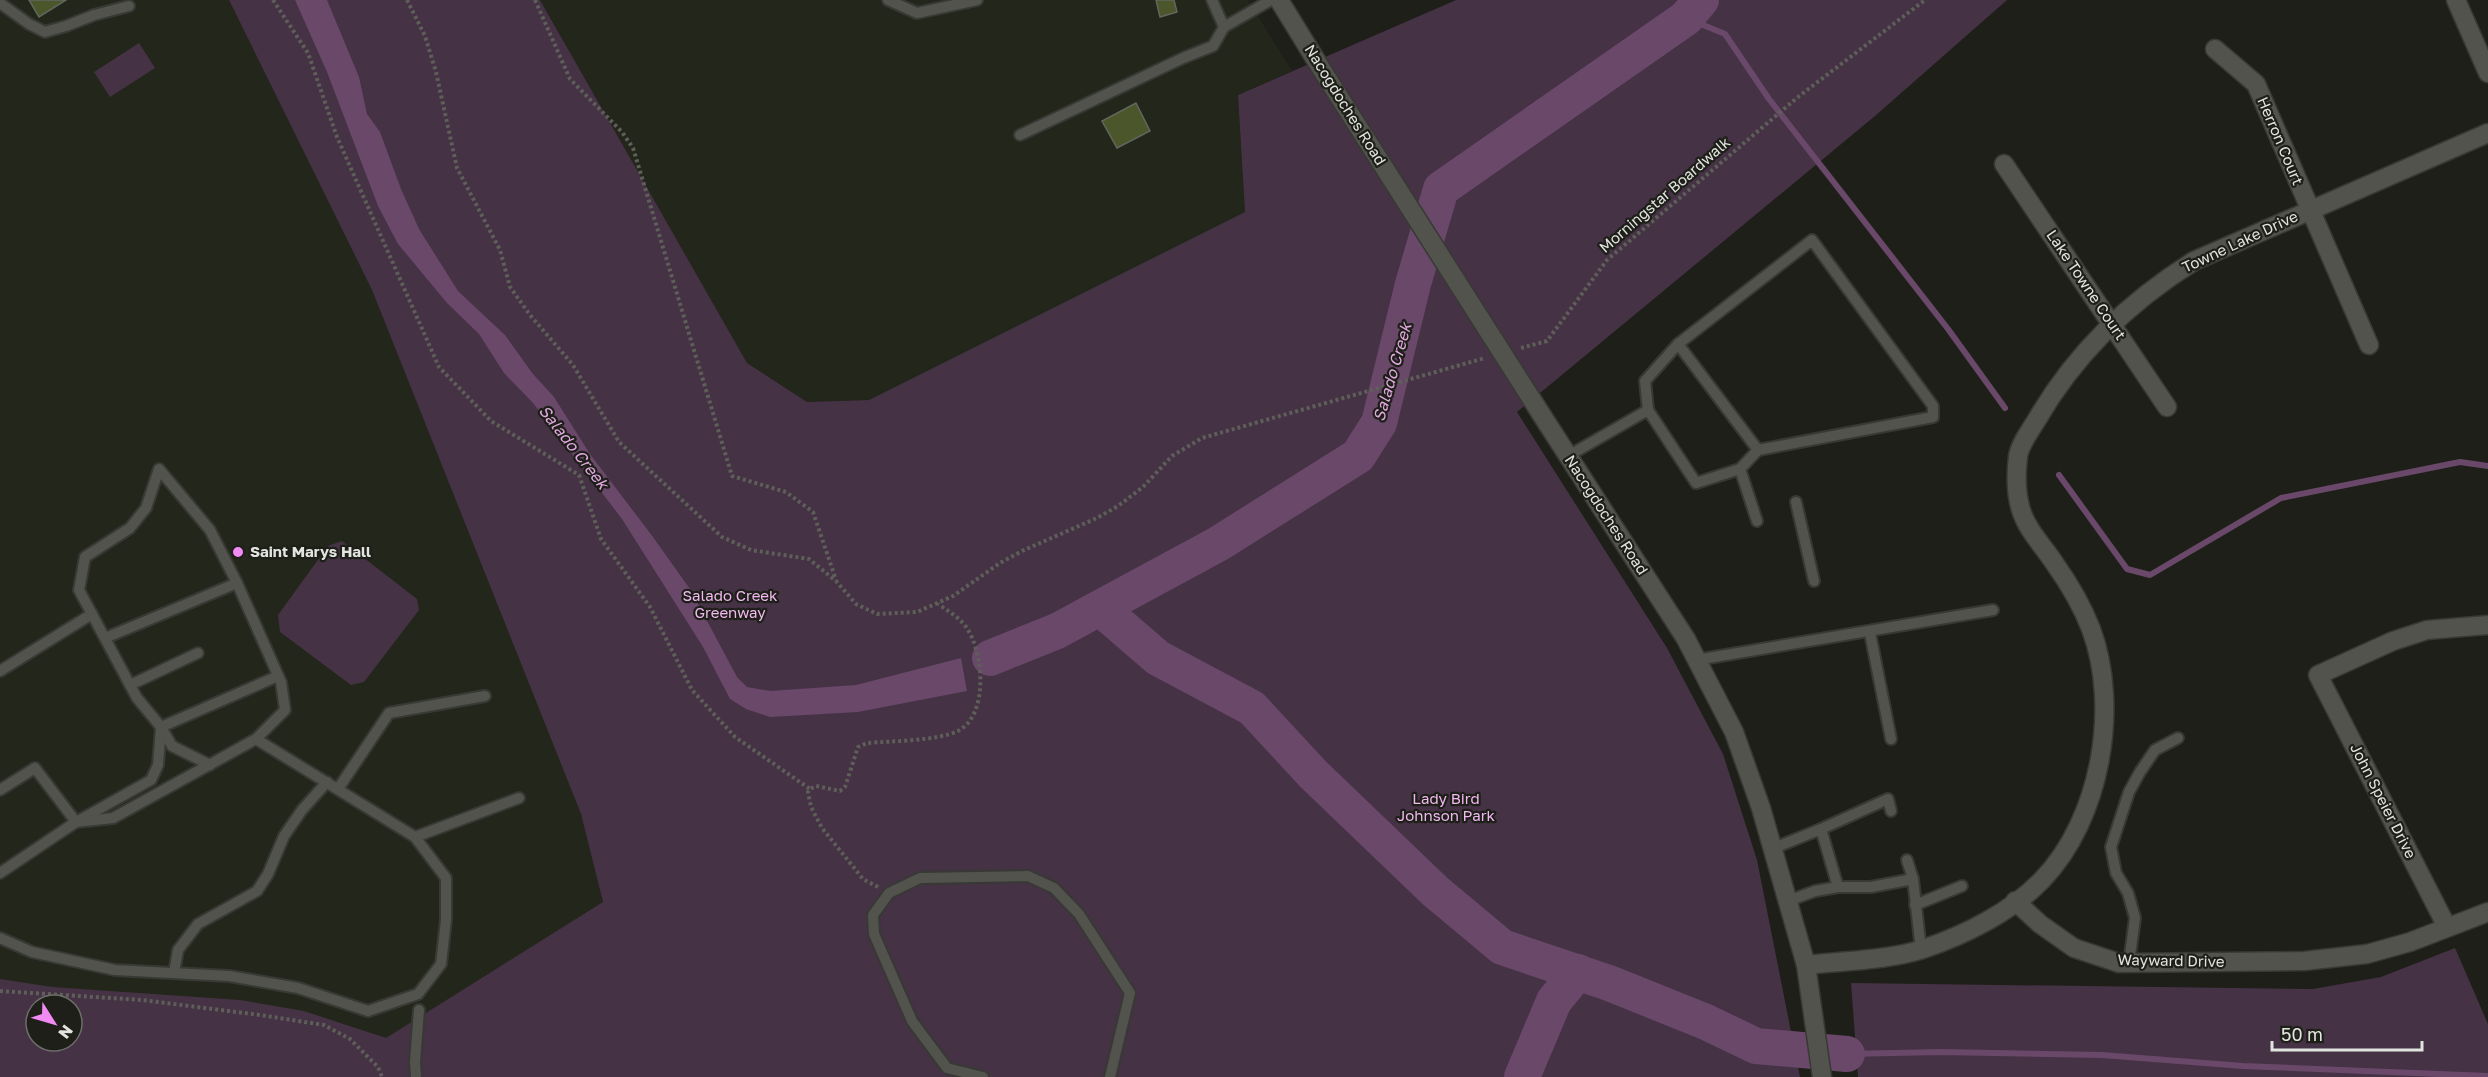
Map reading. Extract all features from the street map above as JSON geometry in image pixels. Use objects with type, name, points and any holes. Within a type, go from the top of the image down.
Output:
[{"type":"street","name":"Nacogdoches Road","points":[[1279,0],[1686,639],[1734,732],[1774,848],[1806,965],[1822,1077]]},
{"type":"street","points":[[2456,0],[2488,73]]},
{"type":"street","name":"Herron Court","points":[[2215,49],[2256,84],[2369,345]]},
{"type":"street","name":"Towne Lake Drive","points":[[2015,901],[2042,880],[2063,852],[2077,827],[2093,787],[2105,718],[2099,654],[2092,631],[2082,607],[2031,530],[2021,510],[2017,484],[2019,453],[2046,404],[2112,324],[2164,280],[2194,261],[2488,133]]},
{"type":"street","name":"Lake Towne Court","points":[[2004,164],[2167,407]]},
{"type":"street","name":"John Speier Drive","points":[[2447,927],[2318,675],[2393,641],[2427,630],[2488,625]]},
{"type":"street","points":[[1806,965],[1921,950],[1960,935],[2001,912],[2015,901]]},
{"type":"street","name":"Wayward Drive","points":[[2015,901],[2040,924],[2074,948],[2119,963],[2304,961],[2367,954],[2410,942],[2488,912]]},
{"type":"lane","points":[[888,0],[916,13],[976,0]]},
{"type":"lane","points":[[1212,0],[1224,27]]},
{"type":"lane","points":[[1020,135],[1213,46],[1224,27],[1271,0]]},
{"type":"lane","points":[[0,3],[29,24],[45,32],[129,6]]},
{"type":"lane","points":[[1812,240],[1933,406],[1933,417],[1758,450],[1740,469],[1696,483],[1648,410],[1645,381],[1678,344],[1812,240]]},
{"type":"lane","points":[[1678,344],[1758,450]]},
{"type":"lane","points":[[1568,456],[1648,410]]},
{"type":"lane","points":[[76,822],[113,818],[210,765],[256,739],[285,710],[278,676],[237,583],[210,530],[159,468],[146,508],[130,528],[85,557],[79,590],[137,698],[161,727],[172,746],[210,765]]},
{"type":"lane","points":[[1740,469],[1756,521]]},
{"type":"lane","points":[[1796,502],[1814,581]]},
{"type":"lane","points":[[105,638],[237,583]]},
{"type":"lane","points":[[1696,660],[1870,633],[1993,610]]},
{"type":"lane","points":[[0,671],[92,614]]},
{"type":"lane","points":[[1870,633],[1891,739]]},
{"type":"lane","points":[[130,685],[198,653]]},
{"type":"lane","points":[[161,727],[278,676]]},
{"type":"lane","points":[[338,789],[389,713],[485,696]]},
{"type":"lane","points":[[0,873],[76,822],[151,780],[158,765],[161,727]]},
{"type":"lane","points":[[2129,963],[2135,918],[2128,893],[2116,873],[2111,847],[2129,792],[2140,772],[2155,750],[2178,738]]},
{"type":"lane","points":[[0,938],[32,952],[115,970],[229,976],[297,988],[368,1011],[418,994],[441,964],[446,920],[447,878],[415,837],[256,739]]},
{"type":"lane","points":[[0,790],[35,768],[76,822]]},
{"type":"lane","points":[[174,973],[178,950],[198,924],[257,891],[268,874],[284,836],[302,810],[327,782]]},
{"type":"lane","points":[[415,837],[519,798]]},
{"type":"lane","points":[[1774,848],[1888,799],[1892,811]]},
{"type":"lane","points":[[1821,829],[1835,858],[1838,887]]},
{"type":"lane","points":[[1907,860],[1913,879],[1921,950]]},
{"type":"lane","points":[[983,1077],[947,1068],[912,1021],[874,934],[873,915],[889,893],[920,878],[1028,876],[1054,888],[1079,914],[1130,993],[1110,1077]]},
{"type":"lane","points":[[1788,901],[1815,891],[1838,887],[1871,887],[1913,879]]},
{"type":"lane","points":[[1915,905],[1962,886]]},
{"type":"lane","points":[[416,1077],[418,1010]]},
{"type":"path","points":[[273,0],[308,53],[337,137],[439,367],[491,421],[579,475],[601,539],[650,607],[693,690],[735,737],[810,789]]},
{"type":"path","points":[[407,0],[425,36],[436,72],[458,168],[500,250],[510,287],[530,315],[573,365],[619,442],[722,537],[752,550],[809,559],[836,581],[856,604],[877,614],[917,612],[938,604],[1022,550],[1097,518],[1143,487],[1172,456],[1202,438],[1490,357]]},
{"type":"path","points":[[535,0],[570,79],[622,132],[633,148],[732,476],[786,492],[813,512],[836,581]]},
{"type":"path","name":"Morningstar Boardwalk","points":[[1513,350],[1547,341],[1606,260],[1798,98],[1926,0]]},
{"type":"path","points":[[889,893],[863,879],[822,828],[811,807],[808,792],[816,786],[840,791],[848,780],[858,747],[867,743],[946,735],[959,730],[972,720],[978,708],[980,696],[977,656],[973,640],[961,621],[938,604]]},
{"type":"path","points":[[0,991],[142,1000],[260,1014],[324,1025],[350,1039],[378,1067],[382,1077]]},
{"type":"shaded area","name":"Saint Marys Hall","points":[[0,0],[229,0],[372,290],[581,814],[603,903],[387,1038],[394,1077],[0,1077]]},
{"type":"shaded area","points":[[540,0],[1248,0],[1292,71],[1238,95],[1245,212],[869,400],[807,402],[747,363]]},
{"type":"green space","points":[[229,0],[540,0],[747,363],[807,402],[869,400],[1245,212],[1238,95],[1456,0],[2007,0],[1875,116],[1517,412],[1667,648],[1723,754],[1757,860],[1800,1077],[0,1077],[0,979],[52,987],[240,1000],[304,1011],[386,1038],[603,902],[581,814],[372,290]]},
{"type":"green space","points":[[139,43],[155,68],[110,97],[94,72]]},
{"type":"green space","points":[[342,541],[417,599],[419,610],[364,682],[351,685],[280,632],[278,615],[328,546]]},
{"type":"green space","points":[[2455,948],[2488,1024],[2488,1077],[1858,1077],[1851,983],[2313,989],[2381,977]]},
{"type":"water","points":[[295,0],[327,0],[359,77],[367,114],[380,132],[419,229],[458,291],[505,335],[533,374],[554,397],[590,454],[690,589],[737,677],[747,687],[770,691],[856,685],[961,658],[967,691],[858,712],[770,717],[746,709],[730,699],[703,647],[622,519],[533,403],[504,373],[479,334],[447,303],[398,244],[378,206],[327,72]]},
{"type":"building","points":[[29,0],[66,0],[39,17]]},
{"type":"building","points":[[1156,0],[1174,0],[1177,12],[1160,17]]},
{"type":"building","points":[[1136,103],[1150,131],[1117,148],[1102,121]]},
{"type":"waterway","name":"Salado Creek","points":[[990,658],[1057,631],[1218,544],[1358,456],[1379,423],[1413,284],[1441,189],[1686,18],[1701,0]]},
{"type":"waterway","points":[[1686,18],[1725,34],[1769,99],[1948,329],[2005,408]]},
{"type":"waterway","points":[[2059,475],[2127,569],[2150,575],[2281,498],[2460,462],[2488,466]]},
{"type":"waterway","points":[[1100,608],[1158,658],[1252,708],[1313,774],[1435,891],[1502,947],[1609,983],[1706,1022],[1756,1046],[1847,1054]]},
{"type":"waterway","points":[[1522,1077],[1554,1001],[1578,972]]},
{"type":"waterway","points":[[1847,1054],[1941,1052],[2102,1055],[2243,1066],[2488,1076]]},
{"type":"place","name":"Saint Marys Hall","points":[[238,552]]},
{"type":"park label","name":"Salado Creek Greenway","points":[[730,604]]},
{"type":"park label","name":"Lady Bird Johnson Park","points":[[1446,808]]}]
